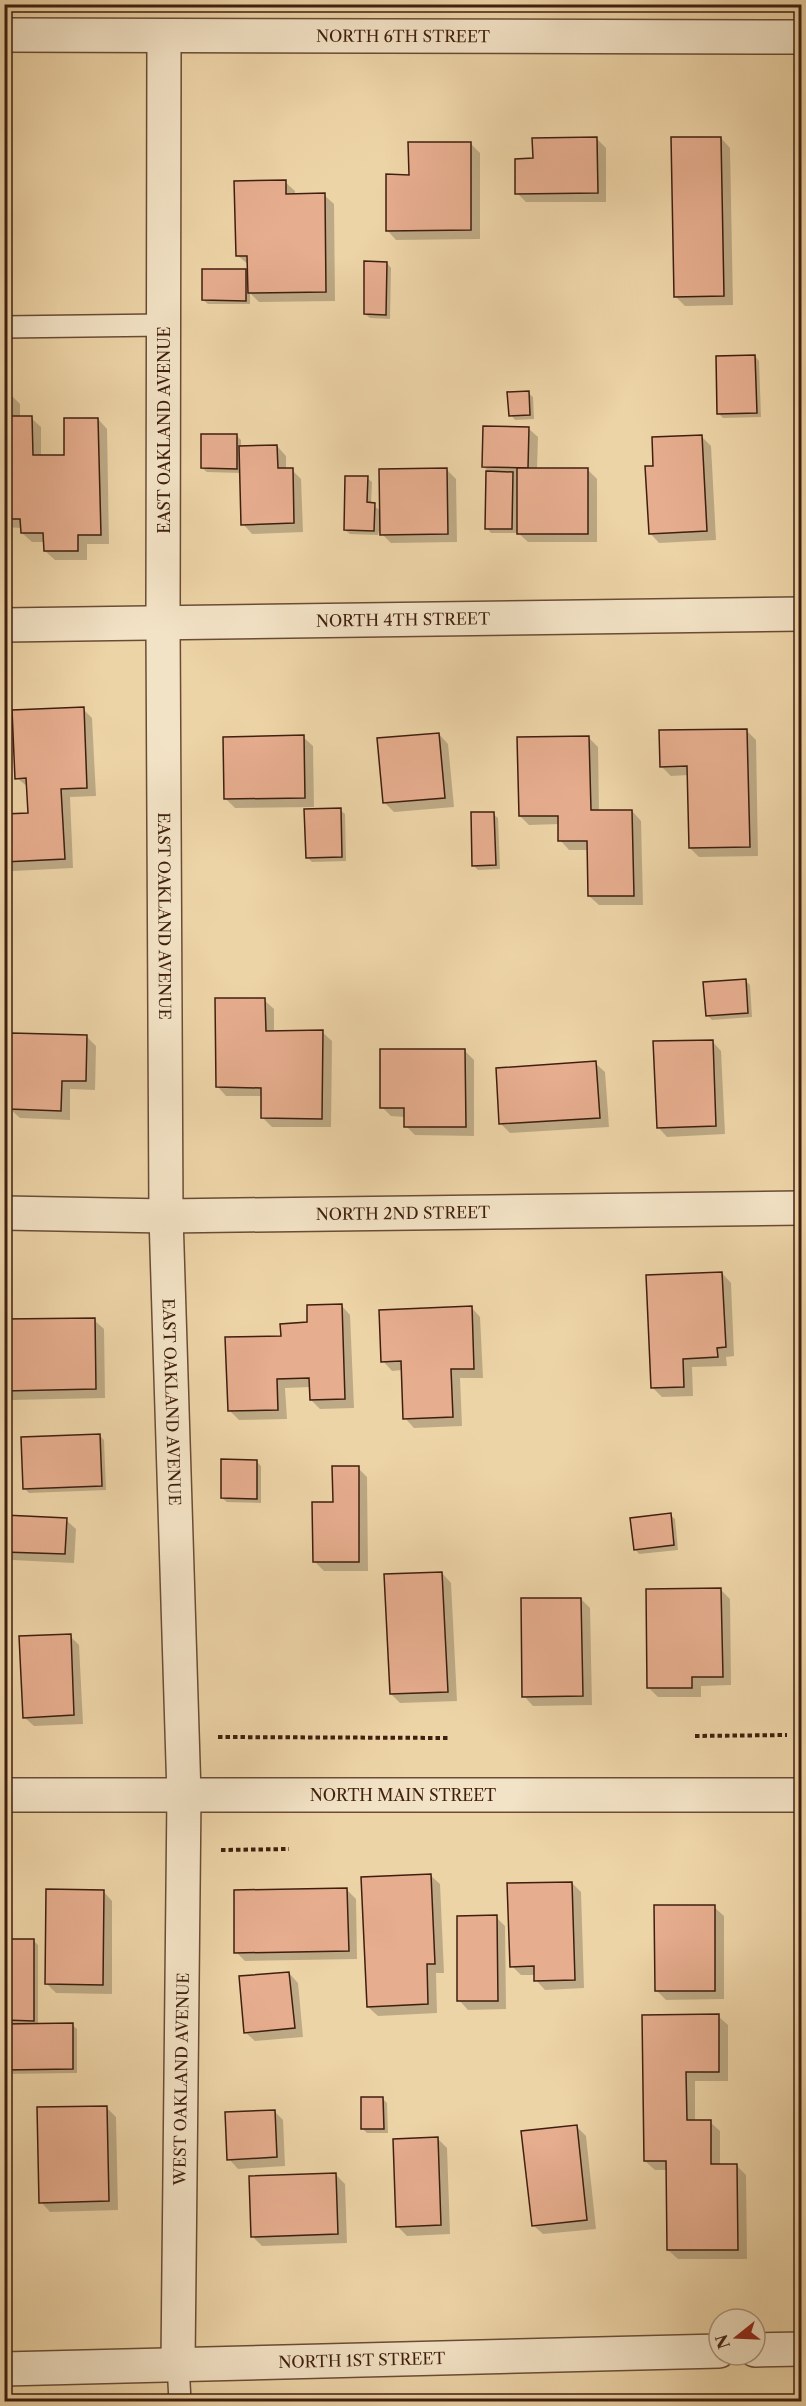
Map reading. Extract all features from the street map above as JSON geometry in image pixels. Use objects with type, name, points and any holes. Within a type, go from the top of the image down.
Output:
[{"type":"street","name":"NORTH 6TH STREET","points":[[4,35],[801,37]]},
{"type":"street","name":"EAST OAKLAND AVENUE","points":[[164,37],[163,624],[166,1215],[184,1795]]},
{"type":"street","name":"NORTH 4TH STREET","points":[[4,625],[801,614]]},
{"type":"street","name":"NORTH 2ND STREET","points":[[4,1213],[166,1215],[801,1208]]},
{"type":"street","name":"NORTH MAIN STREET","points":[[4,1795],[801,1795]]},
{"type":"street","name":"WEST OAKLAND AVENUE","points":[[178,2363],[184,1795]]},
{"type":"street","points":[[767,2350],[801,2349]]},
{"type":"street","name":"NORTH 1ST STREET","points":[[4,2369],[707,2351]]},
{"type":"lane","points":[[4,327],[164,325]]},
{"type":"lane","points":[[178,2363],[180,2402]]},
{"type":"path","points":[[695,1737],[787,1735]]},
{"type":"path","points":[[208,1737],[450,1738]]},
{"type":"path","points":[[214,1850],[289,1849]]},
{"type":"building","points":[[597,137],[598,193],[515,194],[515,159],[533,158],[532,138]]},
{"type":"building","points":[[671,137],[721,137],[724,296],[674,297]]},
{"type":"building","points":[[408,142],[471,142],[471,230],[386,231],[386,174],[409,175]]},
{"type":"building","points":[[286,180],[286,194],[325,193],[326,292],[248,293],[247,256],[236,256],[234,181]]},
{"type":"building","points":[[364,261],[387,262],[386,315],[364,314]]},
{"type":"building","points":[[202,269],[246,269],[246,301],[202,300]]},
{"type":"building","points":[[755,355],[757,413],[717,414],[716,356]]},
{"type":"building","points":[[529,391],[530,415],[509,416],[507,392]]},
{"type":"building","points":[[4,393],[11,393],[11,416],[32,416],[33,455],[64,455],[64,418],[98,418],[101,535],[78,535],[78,551],[44,551],[43,533],[21,533],[20,519],[4,519]]},
{"type":"building","points":[[483,426],[529,427],[528,468],[482,467]]},
{"type":"building","points":[[201,434],[237,434],[237,469],[201,468]]},
{"type":"building","points":[[702,435],[707,531],[649,534],[645,466],[653,466],[652,437]]},
{"type":"building","points":[[277,445],[278,468],[293,468],[294,523],[241,525],[239,446]]},
{"type":"building","points":[[447,468],[448,534],[380,535],[379,469]]},
{"type":"building","points":[[517,468],[588,468],[588,534],[517,534]]},
{"type":"building","points":[[486,471],[513,472],[512,529],[485,529]]},
{"type":"building","points":[[345,476],[368,476],[367,502],[375,503],[374,531],[344,530]]},
{"type":"building","points":[[84,707],[87,788],[61,789],[65,859],[4,862],[4,814],[28,813],[26,778],[15,779],[12,710]]},
{"type":"building","points":[[747,729],[750,847],[689,848],[687,766],[660,767],[659,730]]},
{"type":"building","points":[[439,733],[445,798],[383,803],[377,738]]},
{"type":"building","points":[[304,735],[305,798],[224,799],[223,737]]},
{"type":"building","points":[[589,736],[591,810],[632,810],[634,896],[588,896],[587,841],[558,841],[558,816],[519,816],[517,737]]},
{"type":"building","points":[[341,808],[342,857],[306,858],[304,809]]},
{"type":"building","points":[[471,812],[494,812],[496,865],[472,866]]},
{"type":"building","points":[[746,979],[748,1013],[706,1016],[703,982]]},
{"type":"building","points":[[215,998],[265,998],[266,1031],[323,1030],[322,1119],[261,1118],[261,1088],[216,1087]]},
{"type":"building","points":[[11,1033],[87,1035],[86,1081],[62,1081],[61,1111],[9,1109]]},
{"type":"building","points":[[713,1040],[716,1126],[657,1128],[653,1041]]},
{"type":"building","points":[[380,1049],[465,1049],[466,1127],[404,1127],[404,1108],[380,1108]]},
{"type":"building","points":[[596,1061],[600,1118],[499,1124],[496,1068]]},
{"type":"building","points":[[722,1272],[726,1347],[717,1348],[718,1357],[683,1359],[684,1387],[651,1388],[646,1275]]},
{"type":"building","points":[[342,1304],[345,1399],[310,1400],[309,1378],[277,1379],[278,1410],[228,1411],[225,1337],[281,1336],[280,1324],[307,1322],[307,1305]]},
{"type":"building","points":[[472,1306],[474,1369],[451,1369],[453,1417],[403,1419],[401,1361],[381,1362],[379,1310]]},
{"type":"building","points":[[95,1318],[96,1389],[4,1391],[4,1319]]},
{"type":"building","points":[[100,1434],[102,1486],[23,1489],[21,1437]]},
{"type":"building","points":[[221,1459],[257,1460],[257,1499],[221,1498]]},
{"type":"building","points":[[332,1466],[359,1466],[359,1562],[313,1562],[312,1502],[333,1502]]},
{"type":"building","points":[[671,1513],[674,1545],[634,1550],[630,1518]]},
{"type":"building","points":[[4,1515],[67,1518],[65,1554],[4,1552]]},
{"type":"building","points":[[442,1572],[448,1692],[390,1694],[384,1574]]},
{"type":"building","points":[[721,1588],[723,1677],[692,1677],[692,1688],[647,1688],[646,1589]]},
{"type":"building","points":[[521,1598],[581,1598],[583,1696],[522,1697]]},
{"type":"building","points":[[71,1634],[74,1715],[23,1718],[19,1636]]},
{"type":"building","points":[[431,1874],[435,1964],[427,1964],[428,2004],[367,2007],[361,1877]]},
{"type":"building","points":[[572,1882],[575,1980],[534,1981],[534,1966],[510,1967],[507,1883]]},
{"type":"building","points":[[347,1888],[349,1951],[234,1953],[234,1890]]},
{"type":"building","points":[[46,1889],[104,1890],[103,1985],[45,1984]]},
{"type":"building","points":[[654,1905],[715,1905],[715,1991],[655,1991]]},
{"type":"building","points":[[497,1915],[498,2001],[457,2001],[457,1916]]},
{"type":"building","points":[[4,1939],[34,1939],[34,2021],[4,2020]]},
{"type":"building","points":[[289,1972],[295,2028],[244,2033],[239,1976]]},
{"type":"building","points":[[719,2014],[719,2072],[686,2072],[687,2120],[711,2120],[711,2164],[737,2164],[738,2250],[667,2250],[666,2161],[644,2161],[642,2015]]},
{"type":"building","points":[[73,2023],[73,2069],[4,2070],[4,2024]]},
{"type":"building","points":[[361,2097],[383,2097],[384,2129],[361,2129]]},
{"type":"building","points":[[107,2106],[109,2201],[39,2203],[37,2107]]},
{"type":"building","points":[[275,2110],[277,2157],[227,2160],[225,2112]]},
{"type":"building","points":[[577,2125],[587,2220],[532,2226],[521,2131]]},
{"type":"building","points":[[438,2137],[441,2225],[396,2227],[393,2139]]},
{"type":"building","points":[[336,2173],[338,2234],[251,2237],[249,2176]]}]
